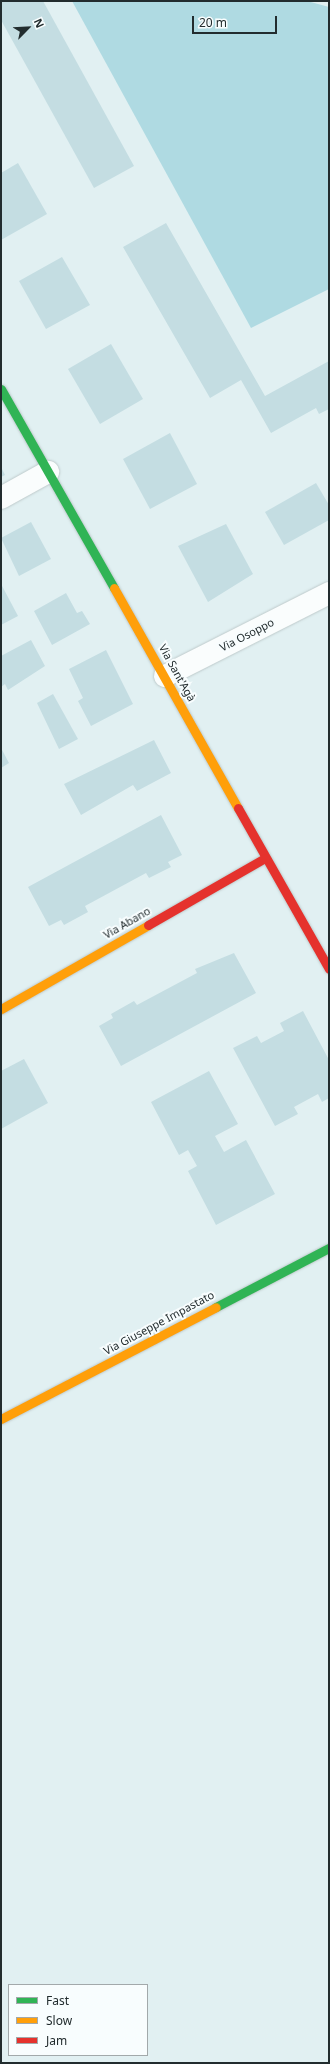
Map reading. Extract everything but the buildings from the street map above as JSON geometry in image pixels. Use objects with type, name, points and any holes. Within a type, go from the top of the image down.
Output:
[{"type":"street","name":"Via Sant'Agà","points":[[1,389],[165,676],[265,858],[329,969]]},
{"type":"street","points":[[1,498],[48,472]]},
{"type":"street","name":"Via Osoppo","points":[[165,676],[329,593]]},
{"type":"street","name":"Via Abano","points":[[1,1009],[265,858]]},
{"type":"street","name":"Via Giuseppe Impastato","points":[[1,1419],[329,1248]]},
{"type":"shaded area","points":[[72,1],[307,1],[329,7],[329,289],[251,328]]},
{"type":"traffic: fast","points":[[1,389],[114,588]]},
{"type":"traffic: fast","points":[[216,1307],[329,1248]]},
{"type":"traffic: slow","points":[[114,588],[238,808]]},
{"type":"traffic: slow","points":[[1,1009],[148,925]]},
{"type":"traffic: slow","points":[[1,1419],[216,1307]]},
{"type":"traffic: jam","points":[[238,808],[329,969]]},
{"type":"traffic: jam","points":[[148,925],[265,858]]}]
